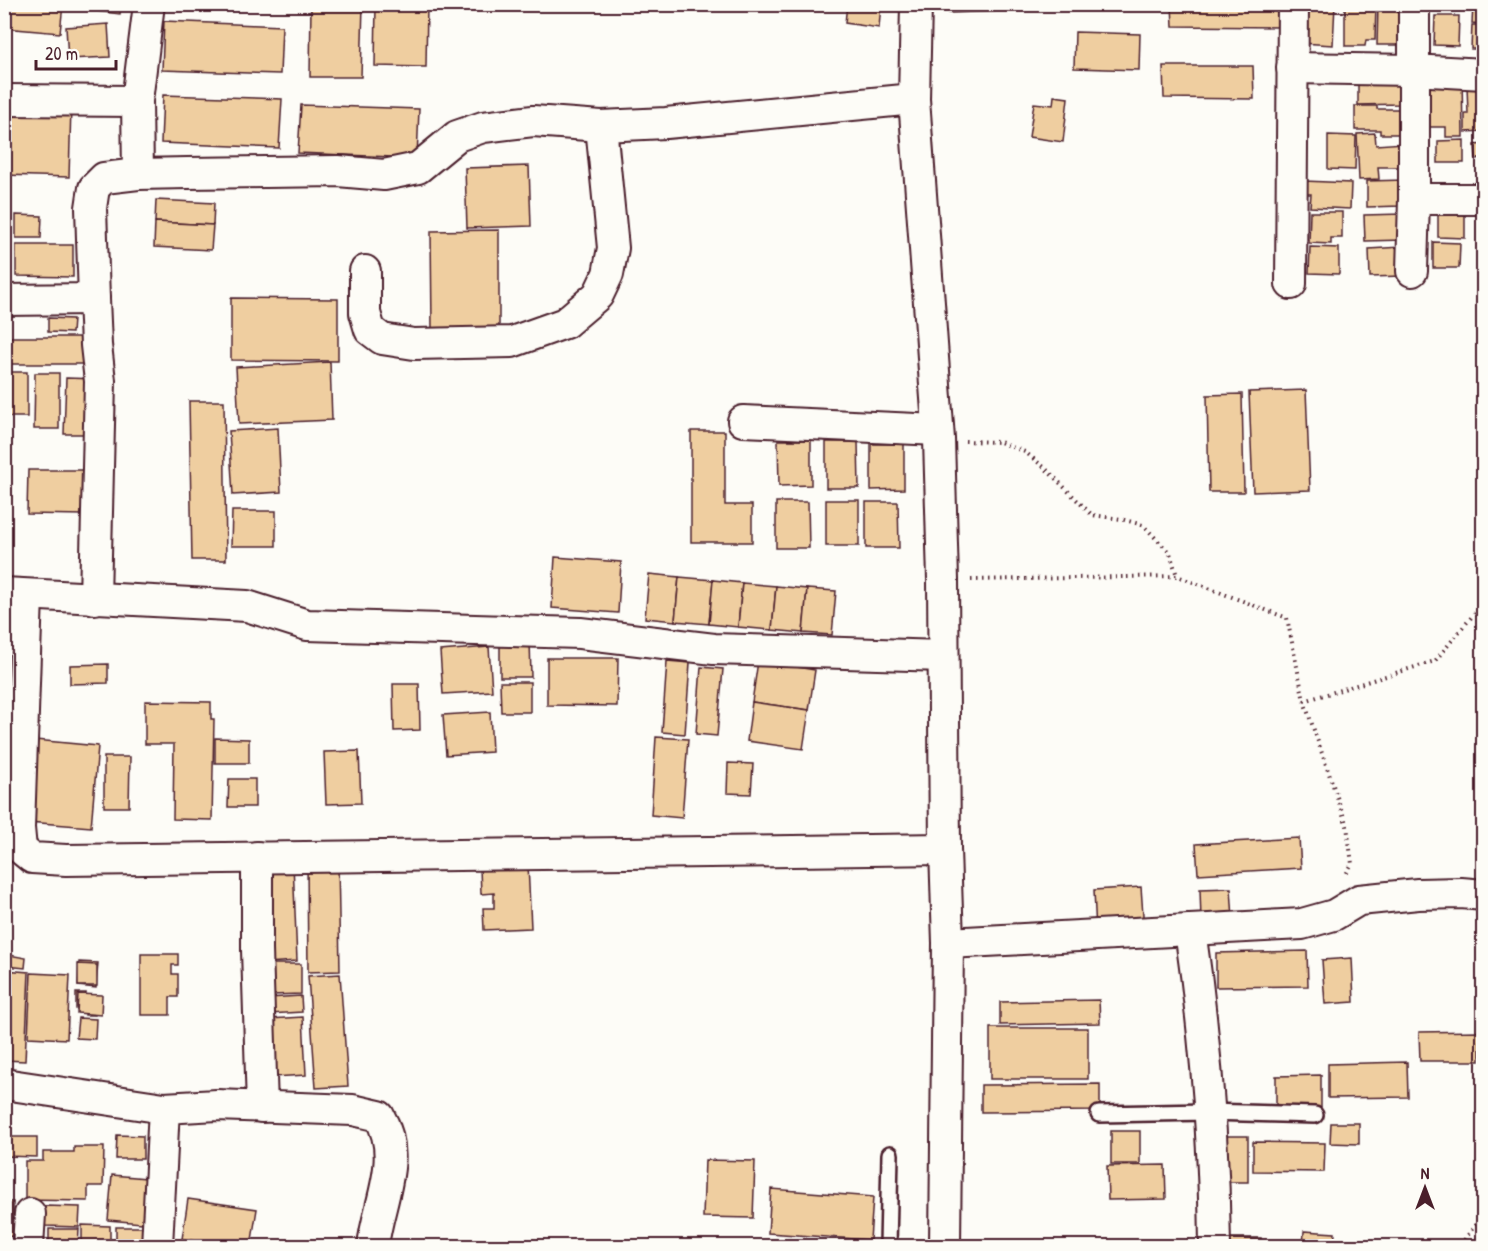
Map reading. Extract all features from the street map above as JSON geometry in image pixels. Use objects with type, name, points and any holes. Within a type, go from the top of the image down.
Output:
[{"type":"street","points":[[138,174],[137,101],[149,4]]},
{"type":"street","points":[[916,4],[914,99],[939,435],[943,580],[948,943],[945,1246]]},
{"type":"street","points":[[1292,284],[1293,4]]},
{"type":"street","points":[[1412,271],[1414,4]]},
{"type":"street","points":[[1292,68],[1484,74]]},
{"type":"street","points":[[95,599],[100,381],[96,345],[91,208],[94,188],[104,178],[138,174],[339,171],[384,175],[418,168],[457,136],[483,127],[533,121],[601,126],[666,123],[914,99]]},
{"type":"street","points":[[4,100],[137,101]]},
{"type":"street","points":[[364,271],[365,313],[370,330],[382,339],[414,344],[512,342],[566,323],[598,296],[608,274],[613,248],[601,126]]},
{"type":"street","points":[[1414,199],[1484,199]]},
{"type":"street","points":[[4,300],[94,298]]},
{"type":"street","points":[[743,420],[939,435]]},
{"type":"street","points":[[943,656],[714,649],[580,633],[307,625],[247,606],[16,594],[19,828],[21,849],[32,858],[66,860],[945,849]]},
{"type":"street","points":[[257,857],[257,950],[262,1107]]},
{"type":"street","points":[[948,943],[1302,924],[1334,915],[1359,900],[1418,894],[1484,895]]},
{"type":"street","points":[[1190,930],[1199,994],[1215,1200],[1215,1246]]},
{"type":"street","points":[[4,1084],[165,1108],[217,1105],[354,1110],[379,1116],[386,1127],[391,1150],[389,1177],[376,1225],[373,1246]]},
{"type":"street","points":[[157,1246],[165,1108]]},
{"type":"street","points":[[28,1246],[30,1214]]},
{"type":"lane","points":[[1099,1114],[1208,1112],[1315,1115]]},
{"type":"lane","points":[[888,1246],[890,1154]]},
{"type":"path","points":[[939,435],[1000,442],[1025,452],[1044,466],[1092,515],[1143,525],[1170,553],[1177,576]]},
{"type":"path","points":[[943,580],[1177,576],[1287,618],[1304,701],[1347,826],[1352,864],[1335,896],[1334,915]]},
{"type":"path","points":[[1304,701],[1435,661],[1484,602]]},
{"type":"path","points":[[1466,1246],[1466,1239],[1484,1213]]},
{"type":"building","points":[[4,4],[63,4],[60,33],[4,28]]},
{"type":"building","points":[[72,4],[121,4],[120,14],[71,8]]},
{"type":"building","points":[[311,4],[363,4],[361,77],[310,77]]},
{"type":"building","points":[[376,4],[427,4],[426,67],[375,66]]},
{"type":"building","points":[[847,4],[881,4],[879,28],[845,23]]},
{"type":"building","points":[[949,4],[1031,4],[1031,10],[949,13]]},
{"type":"building","points":[[1172,4],[1277,4],[1277,27],[1173,26]]},
{"type":"building","points":[[1302,4],[1335,4],[1333,45],[1301,43]]},
{"type":"building","points":[[1345,4],[1376,4],[1375,40],[1366,40],[1365,46],[1345,46]]},
{"type":"building","points":[[1378,4],[1408,4],[1408,45],[1377,45]]},
{"type":"building","points":[[1473,6],[1484,7],[1484,24],[1472,23]]},
{"type":"building","points":[[1435,16],[1459,16],[1458,46],[1434,45]]},
{"type":"building","points":[[164,21],[282,26],[280,74],[162,70]]},
{"type":"building","points":[[108,24],[110,57],[68,59],[66,27]]},
{"type":"building","points":[[1472,25],[1484,25],[1484,49],[1471,49]]},
{"type":"building","points":[[1075,32],[1140,34],[1139,70],[1074,68]]},
{"type":"building","points":[[1163,66],[1253,66],[1254,99],[1164,98]]},
{"type":"building","points":[[1358,74],[1399,81],[1399,104],[1358,105]]},
{"type":"building","points":[[1462,75],[1463,137],[1446,137],[1446,127],[1426,127],[1426,86]]},
{"type":"building","points":[[1484,84],[1484,131],[1465,132],[1465,114],[1468,114],[1467,85]]},
{"type":"building","points":[[163,95],[282,99],[279,148],[161,143]]},
{"type":"building","points":[[1054,96],[1068,98],[1063,142],[1029,137],[1034,103],[1053,105]]},
{"type":"building","points":[[4,104],[71,106],[69,177],[4,175]]},
{"type":"building","points":[[301,105],[419,109],[417,158],[298,153]]},
{"type":"building","points":[[1355,106],[1398,109],[1398,134],[1380,134],[1380,130],[1355,130]]},
{"type":"building","points":[[1375,133],[1376,145],[1404,143],[1405,167],[1378,167],[1379,179],[1359,180],[1357,134]]},
{"type":"building","points":[[1328,135],[1356,136],[1355,170],[1328,169]]},
{"type":"building","points":[[1464,140],[1464,163],[1438,163],[1438,141]]},
{"type":"building","points":[[1484,144],[1484,158],[1476,159],[1475,145]]},
{"type":"building","points":[[529,166],[531,226],[467,228],[465,168]]},
{"type":"building","points":[[1405,180],[1401,206],[1367,207],[1367,181]]},
{"type":"building","points":[[1304,181],[1351,183],[1350,209],[1310,207],[1311,194],[1304,194]]},
{"type":"building","points":[[156,200],[214,203],[213,225],[155,222]]},
{"type":"building","points":[[1438,209],[1465,209],[1465,238],[1438,237]]},
{"type":"building","points":[[1310,212],[1342,212],[1342,238],[1331,238],[1331,244],[1309,243]]},
{"type":"building","points":[[1403,214],[1403,240],[1365,241],[1364,215]]},
{"type":"building","points":[[16,215],[42,216],[41,238],[16,238]]},
{"type":"building","points":[[155,222],[213,225],[211,250],[154,247]]},
{"type":"building","points":[[499,230],[499,328],[432,328],[431,231]]},
{"type":"building","points":[[1433,242],[1460,243],[1459,268],[1433,268]]},
{"type":"building","points":[[16,245],[73,245],[73,277],[16,276]]},
{"type":"building","points":[[1310,247],[1339,248],[1339,274],[1309,273]]},
{"type":"building","points":[[1401,247],[1402,276],[1370,277],[1369,249]]},
{"type":"building","points":[[231,298],[338,299],[338,361],[231,360]]},
{"type":"building","points":[[48,318],[73,319],[72,333],[48,332]]},
{"type":"building","points":[[4,337],[89,337],[89,364],[4,364]]},
{"type":"building","points":[[330,362],[332,420],[239,424],[236,367]]},
{"type":"building","points":[[4,372],[27,372],[27,417],[4,417]]},
{"type":"building","points":[[35,373],[59,373],[59,429],[34,429]]},
{"type":"building","points":[[66,378],[97,379],[96,434],[64,434]]},
{"type":"building","points":[[1306,390],[1310,490],[1253,492],[1249,392]]},
{"type":"building","points":[[1242,394],[1244,492],[1209,492],[1207,395]]},
{"type":"building","points":[[189,401],[224,401],[226,560],[192,560]]},
{"type":"building","points":[[278,428],[281,492],[233,495],[229,431]]},
{"type":"building","points":[[691,431],[725,431],[725,505],[752,505],[752,542],[691,542]]},
{"type":"building","points":[[778,440],[811,440],[811,485],[779,486]]},
{"type":"building","points":[[826,442],[858,442],[859,488],[826,488]]},
{"type":"building","points":[[871,444],[904,444],[904,489],[871,490]]},
{"type":"building","points":[[28,470],[85,470],[85,515],[27,514]]},
{"type":"building","points":[[826,500],[859,500],[859,546],[826,546]]},
{"type":"building","points":[[776,502],[808,502],[809,548],[776,548]]},
{"type":"building","points":[[866,502],[898,502],[899,548],[866,548]]},
{"type":"building","points":[[232,511],[276,511],[276,546],[231,546]]},
{"type":"building","points":[[555,557],[621,562],[618,613],[552,608]]},
{"type":"building","points":[[649,574],[679,577],[675,621],[645,618]]},
{"type":"building","points":[[679,577],[713,580],[709,624],[675,621]]},
{"type":"building","points":[[713,580],[742,583],[738,627],[709,624]]},
{"type":"building","points":[[742,583],[776,586],[772,630],[738,627]]},
{"type":"building","points":[[776,586],[807,589],[803,633],[772,630]]},
{"type":"building","points":[[807,589],[836,591],[832,635],[803,633]]},
{"type":"building","points":[[500,640],[530,640],[531,677],[500,677]]},
{"type":"building","points":[[489,647],[492,691],[443,694],[440,651]]},
{"type":"building","points":[[547,658],[618,658],[617,706],[547,705]]},
{"type":"building","points":[[667,661],[690,663],[685,734],[662,732]]},
{"type":"building","points":[[758,661],[815,670],[809,710],[752,702]]},
{"type":"building","points":[[108,664],[108,683],[70,684],[70,665]]},
{"type":"building","points":[[701,667],[723,669],[717,736],[696,734]]},
{"type":"building","points":[[500,682],[530,682],[530,712],[501,712]]},
{"type":"building","points":[[393,684],[419,684],[420,730],[394,731]]},
{"type":"building","points":[[145,701],[211,702],[211,719],[214,719],[212,820],[173,819],[174,744],[145,744]]},
{"type":"building","points":[[752,702],[809,710],[803,749],[747,741]]},
{"type":"building","points":[[490,712],[492,752],[446,755],[443,715]]},
{"type":"building","points":[[656,737],[688,739],[682,818],[651,815]]},
{"type":"building","points":[[215,738],[249,739],[249,763],[215,763]]},
{"type":"building","points":[[35,740],[98,746],[91,827],[28,822]]},
{"type":"building","points":[[4,743],[10,743],[10,803],[4,804]]},
{"type":"building","points":[[359,751],[361,803],[326,804],[324,752]]},
{"type":"building","points":[[104,757],[130,757],[129,807],[104,807]]},
{"type":"building","points":[[728,763],[753,764],[751,794],[727,793]]},
{"type":"building","points":[[229,779],[255,779],[255,807],[228,807]]},
{"type":"building","points":[[1299,838],[1301,868],[1198,874],[1196,844]]},
{"type":"building","points":[[307,861],[338,861],[340,971],[308,972]]},
{"type":"building","points":[[293,863],[297,961],[266,963],[262,865]]},
{"type":"building","points":[[528,865],[531,928],[484,930],[483,908],[494,908],[494,893],[481,894],[480,868]]},
{"type":"building","points":[[1141,887],[1144,929],[1096,932],[1094,890]]},
{"type":"building","points":[[1231,888],[1233,919],[1201,920],[1200,889]]},
{"type":"building","points":[[1307,951],[1308,986],[1216,987],[1216,953]]},
{"type":"building","points":[[141,954],[178,954],[178,965],[172,965],[172,974],[178,974],[178,997],[170,997],[170,1015],[141,1015]]},
{"type":"building","points":[[9,955],[26,958],[25,968],[7,966]]},
{"type":"building","points":[[1352,958],[1354,1002],[1325,1004],[1322,960]]},
{"type":"building","points":[[79,962],[98,963],[96,988],[78,986]]},
{"type":"building","points":[[78,964],[97,965],[97,986],[78,986]]},
{"type":"building","points":[[270,964],[301,964],[301,994],[271,995]]},
{"type":"building","points":[[4,970],[29,972],[25,1061],[4,1060]]},
{"type":"building","points":[[31,973],[70,975],[67,1039],[28,1037]]},
{"type":"building","points":[[340,974],[348,1086],[316,1088],[308,976]]},
{"type":"building","points":[[76,993],[86,993],[85,998],[95,999],[95,1015],[85,1015],[85,1009],[76,1009]]},
{"type":"building","points":[[78,994],[102,995],[101,1015],[77,1013]]},
{"type":"building","points":[[301,996],[302,1012],[269,1014],[268,998]]},
{"type":"building","points":[[1099,1000],[1100,1023],[1000,1025],[1000,1002]]},
{"type":"building","points":[[303,1017],[306,1075],[273,1077],[269,1019]]},
{"type":"building","points":[[78,1018],[96,1019],[95,1039],[76,1038]]},
{"type":"building","points":[[990,1028],[1088,1028],[1088,1079],[990,1079]]},
{"type":"building","points":[[1480,1031],[1480,1061],[1420,1061],[1419,1032]]},
{"type":"building","points":[[1407,1062],[1408,1097],[1328,1098],[1328,1064]]},
{"type":"building","points":[[1321,1075],[1321,1110],[1276,1110],[1276,1076]]},
{"type":"building","points":[[1100,1084],[1100,1111],[981,1112],[981,1085]]},
{"type":"building","points":[[1331,1123],[1359,1123],[1359,1144],[1330,1143]]},
{"type":"building","points":[[1111,1131],[1140,1131],[1140,1164],[1111,1164]]},
{"type":"building","points":[[117,1135],[143,1136],[143,1159],[116,1159]]},
{"type":"building","points":[[1224,1136],[1248,1136],[1248,1182],[1224,1182]]},
{"type":"building","points":[[4,1137],[37,1137],[37,1157],[4,1156]]},
{"type":"building","points":[[1253,1142],[1325,1143],[1324,1172],[1253,1171]]},
{"type":"building","points":[[74,1147],[104,1147],[103,1186],[88,1186],[88,1201],[25,1200],[25,1161],[43,1161],[43,1152],[74,1152]]},
{"type":"building","points":[[705,1160],[755,1161],[753,1218],[703,1217]]},
{"type":"building","points":[[1165,1165],[1166,1199],[1108,1200],[1107,1166]]},
{"type":"building","points":[[112,1175],[146,1178],[142,1223],[108,1220]]},
{"type":"building","points":[[771,1189],[873,1197],[870,1240],[768,1233]]},
{"type":"building","points":[[188,1199],[257,1209],[251,1246],[230,1246],[182,1239]]},
{"type":"building","points":[[4,1202],[13,1202],[13,1236],[4,1237]]},
{"type":"building","points":[[45,1206],[80,1207],[79,1227],[45,1226]]},
{"type":"building","points":[[82,1225],[110,1226],[110,1246],[82,1246]]},
{"type":"building","points":[[116,1227],[147,1227],[147,1246],[116,1246]]},
{"type":"building","points":[[49,1229],[79,1229],[78,1246],[49,1246]]},
{"type":"building","points":[[1304,1231],[1335,1233],[1334,1246],[1303,1246]]},
{"type":"building","points":[[1227,1238],[1261,1238],[1261,1246],[1227,1246]]}]
